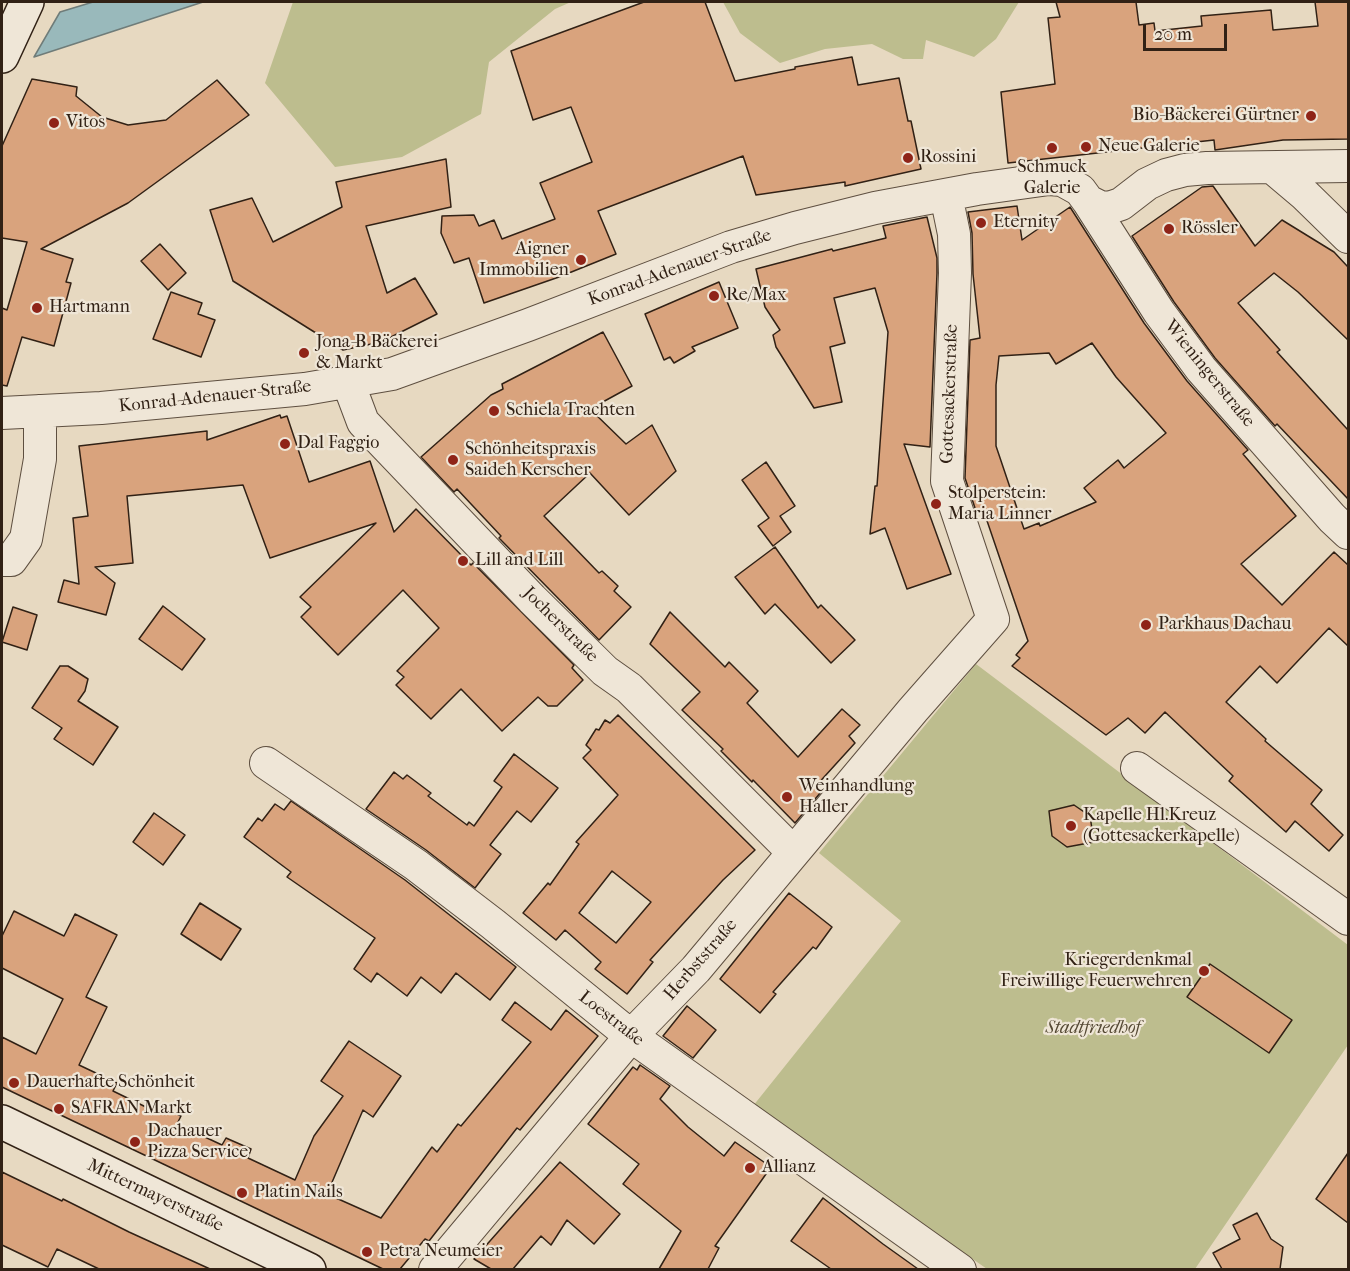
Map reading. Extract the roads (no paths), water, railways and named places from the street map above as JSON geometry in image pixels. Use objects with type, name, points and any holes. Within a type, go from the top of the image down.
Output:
[{"type":"main road","points":[[2,56],[27,2]]},
{"type":"main road","name":"Mittermayerstraße","points":[[2,1122],[309,1269]]},
{"type":"street","points":[[1088,201],[1100,207],[1109,208],[1121,204],[1147,184],[1185,170],[1348,166]]},
{"type":"street","points":[[1273,168],[1348,237]]},
{"type":"street","name":"Konrad-Adenauer-Straße","points":[[2,413],[101,408],[305,389],[392,374],[731,247],[875,208],[1049,179],[1062,180],[1074,186],[1088,201]]},
{"type":"street","name":"Gottesackerstraße","points":[[946,195],[954,234],[955,273],[947,480],[993,619],[967,649]]},
{"type":"street","name":"Wieningerstraße","points":[[1088,201],[1159,312],[1201,369],[1340,525]]},
{"type":"street","name":"Jocherstraße","points":[[348,382],[363,422],[532,599],[605,671],[629,688],[793,852]]},
{"type":"street","points":[[2,560],[11,560],[26,539],[40,459],[40,411]]},
{"type":"street","name":"Herbststraße","points":[[435,1269],[631,1036],[696,969],[967,649]]},
{"type":"street","name":"Loestraße","points":[[266,763],[416,865],[631,1036],[960,1269]]},
{"type":"street","points":[[1137,768],[1348,919]]},
{"type":"water","points":[[93,2],[203,2],[34,57],[60,12]]},
{"type":"place","name":"Bio-Bäckerei Gürtner","points":[[1311,116]]},
{"type":"place","name":"Vitos","points":[[54,123]]},
{"type":"place","name":"Neue Galerie","points":[[1086,147]]},
{"type":"place","name":"Schmuck Galerie","points":[[1052,148]]},
{"type":"place","name":"Rossini","points":[[908,158]]},
{"type":"place","name":"Eternity","points":[[981,223]]},
{"type":"place","name":"Rössler","points":[[1169,229]]},
{"type":"place","name":"Aigner Immobilien","points":[[581,260]]},
{"type":"place","name":"Re/Max","points":[[714,296]]},
{"type":"place","name":"Hartmann","points":[[37,308]]},
{"type":"place","name":"Jona-B Bäckerei & Markt","points":[[304,353]]},
{"type":"place","name":"Schiela Trachten","points":[[494,411]]},
{"type":"place","name":"Dal Faggio","points":[[285,444]]},
{"type":"place","name":"Schönheitspraxis Saideh Kerscher","points":[[453,460]]},
{"type":"place","name":"Stolperstein: Maria Linner","points":[[936,504]]},
{"type":"place","name":"Lill and Lill","points":[[463,561]]},
{"type":"place","name":"Parkhaus Dachau","points":[[1146,625]]},
{"type":"place","name":"Weinhandlung Haller","points":[[787,797]]},
{"type":"place","name":"Kapelle Hl.Kreuz (Gottesackerkapelle)","points":[[1071,826]]},
{"type":"place","name":"Kriegerdenkmal Freiwillige Feuerwehren","points":[[1204,971]]},
{"type":"place","name":"Dauerhafte Schönheit","points":[[14,1083]]},
{"type":"place","name":"SAFRAN Markt","points":[[59,1109]]},
{"type":"place","name":"Dachauer Pizza Service","points":[[135,1142]]},
{"type":"place","name":"Allianz","points":[[750,1168]]},
{"type":"place","name":"Platin Nails","points":[[242,1193]]},
{"type":"place","name":"Petra Neumeier","points":[[367,1252]]},
{"type":"park label","name":"Stadtfriedhof","points":[[1093,1029]]}]
